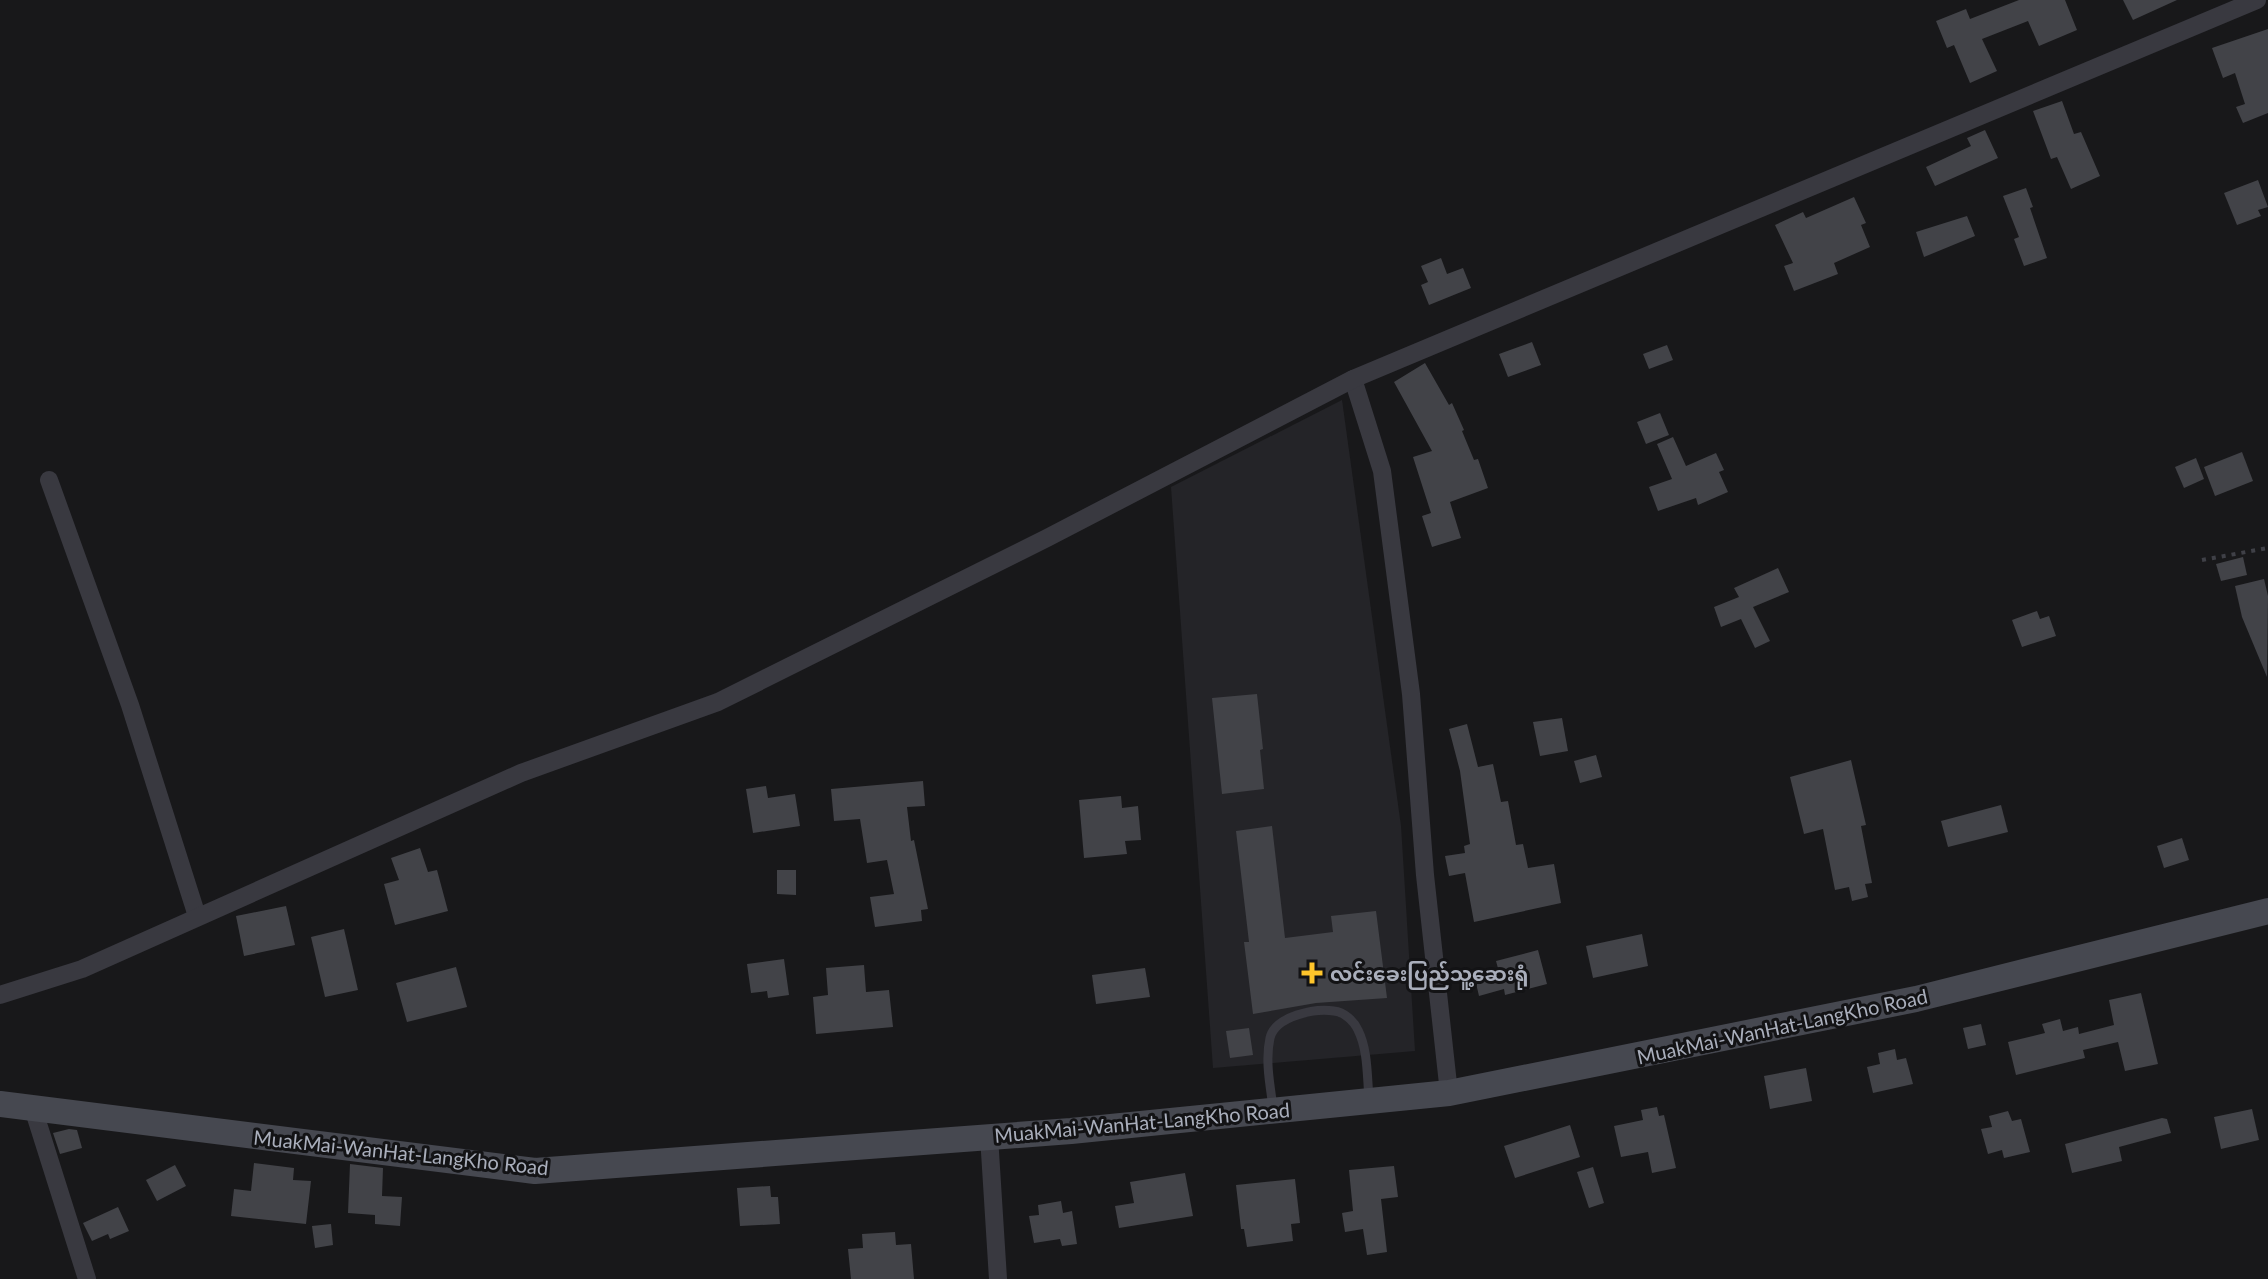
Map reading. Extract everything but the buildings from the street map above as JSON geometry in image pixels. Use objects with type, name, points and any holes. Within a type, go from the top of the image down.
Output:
[{"type":"main road","name":"MuakMai-WanHat-LangKho Road","points":[[0,1104],[535,1171],[1071,1131],[1449,1093],[1916,999],[2268,911]]},
{"type":"street","points":[[0,995],[82,969],[521,773],[718,702],[1047,538],[1353,379],[2257,0]]},
{"type":"street","points":[[1353,379],[1382,471],[1411,694],[1425,875],[1449,1093]]},
{"type":"street","points":[[49,480],[130,705],[197,916]]},
{"type":"street","points":[[33,1108],[87,1279]]},
{"type":"street","points":[[989,1136],[998,1279]]},
{"type":"lane","points":[[1273,1110],[1268,1063],[1270,1036],[1278,1023],[1294,1015],[1335,1011],[1350,1018],[1358,1029],[1366,1055],[1369,1101]]},
{"type":"path","points":[[2202,560],[2268,548]]},
{"type":"shaded area","points":[[1342,400],[1401,826],[1415,1051],[1213,1068],[1171,487]]},
{"type":"place","name":"လင်းခေးပြည်သူ့ဆေးရုံ","points":[[1312,973]]}]
